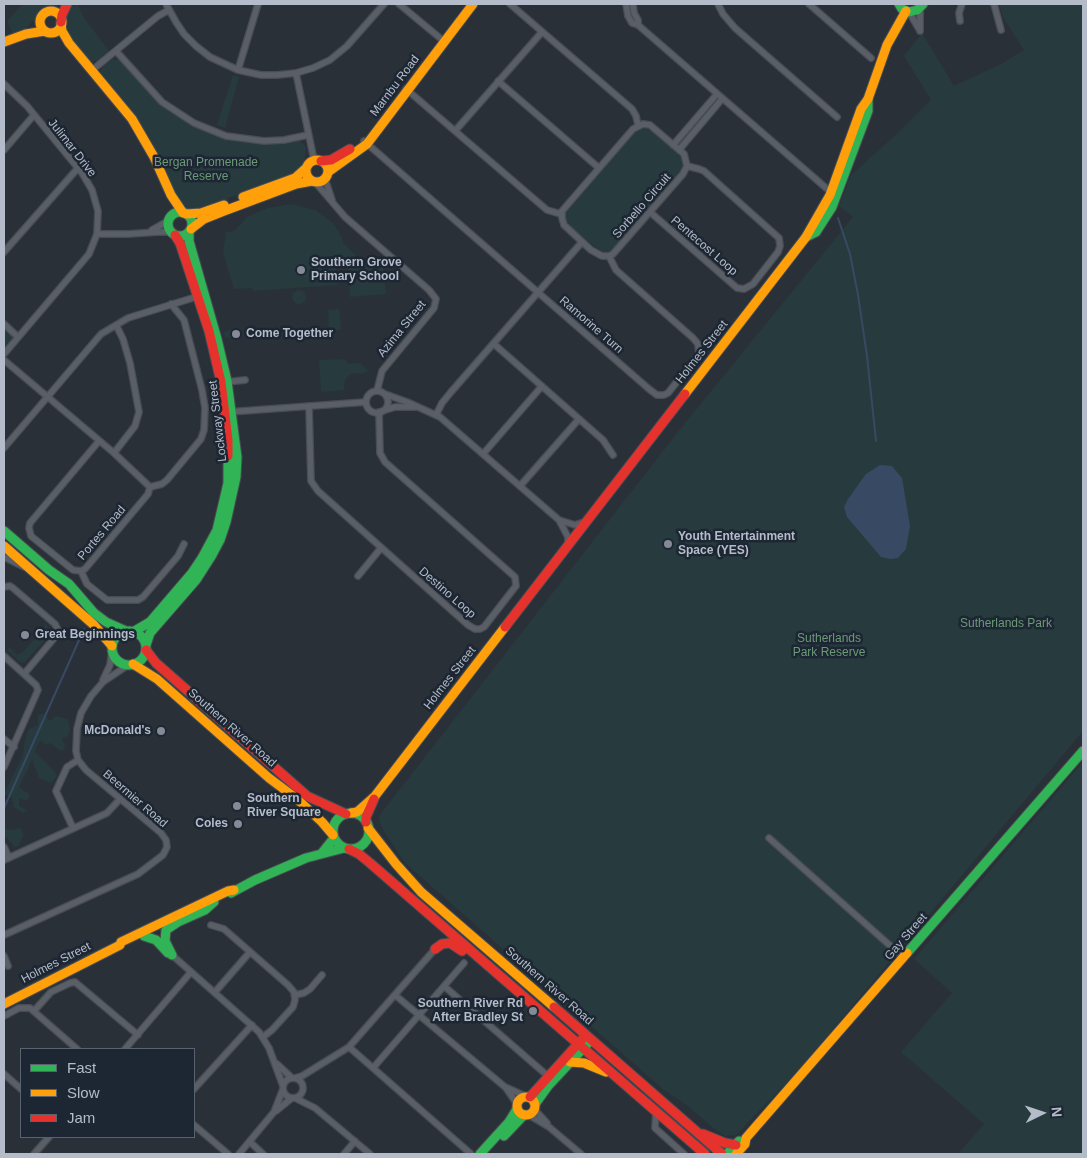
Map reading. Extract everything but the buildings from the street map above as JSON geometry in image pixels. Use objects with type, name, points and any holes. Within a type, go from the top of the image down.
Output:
[{"type":"main road","points":[[4,42],[26,34],[58,29],[67,4],[43,14],[40,20],[26,34]]},
{"type":"main road","name":"Marnbu Road","points":[[406,89],[440,38],[467,4]]},
{"type":"main road","name":"Marnbu Road","points":[[327,174],[365,142],[473,4]]},
{"type":"main road","points":[[905,9],[922,6]]},
{"type":"main road","name":"Holmes Street","points":[[348,814],[357,812],[375,796],[806,237],[838,185],[861,109],[868,99],[887,45],[905,9]]},
{"type":"main road","points":[[54,11],[59,15],[62,31],[69,43],[132,119],[154,157],[171,195],[191,221],[190,231]]},
{"type":"main road","points":[[40,20],[41,26],[48,32],[69,43]]},
{"type":"main road","name":"Marnbu Road","points":[[318,160],[331,160],[365,142]]},
{"type":"main road","points":[[170,219],[176,213],[201,213],[295,178],[318,160],[326,166],[327,174],[322,181],[296,184],[224,211],[204,219],[181,236],[173,234],[168,225],[171,195]]},
{"type":"main road","points":[[306,168],[306,174],[313,182]]},
{"type":"main road","name":"Lockway Street","points":[[146,648],[150,633],[196,580],[220,540],[234,496],[237,457],[224,382],[189,241],[190,231]]},
{"type":"main road","name":"Lockway Street","points":[[173,234],[180,243],[201,295]]},
{"type":"main road","name":"Lockway Street","points":[[130,631],[150,622],[192,573],[217,530],[227,492],[229,473],[229,412]]},
{"type":"main road","name":"Holmes Street","points":[[546,575],[562,562],[596,517],[618,482]]},
{"type":"main road","points":[[4,530],[49,570],[69,584],[94,613],[106,622],[142,637],[146,648],[140,660],[130,665],[118,660],[112,648],[94,625],[4,546]]},
{"type":"main road","points":[[112,648],[116,638],[130,631]]},
{"type":"main road","name":"Southern River Road","points":[[146,648],[156,663],[307,796],[348,814]]},
{"type":"main road","name":"Southern River Road","points":[[130,665],[157,679],[276,784],[297,799],[334,836]]},
{"type":"main road","name":"Gay Street","points":[[727,1154],[736,1149],[741,1140],[746,1138],[1083,751]]},
{"type":"main road","name":"Holmes Street","points":[[367,825],[366,817],[375,796]]},
{"type":"main road","points":[[322,853],[334,836],[336,822],[348,814],[362,817],[367,825],[368,836],[364,844],[357,848],[347,849],[339,845],[334,836]]},
{"type":"main road","name":"Southern River Road","points":[[367,825],[396,864],[421,892],[722,1154]]},
{"type":"main road","name":"Holmes Street","points":[[120,945],[121,942],[148,929],[289,865],[322,853],[347,849]]},
{"type":"main road","name":"Southern River Road","points":[[347,849],[359,854],[370,863],[705,1154]]},
{"type":"main road","name":"Holmes Street","points":[[4,1004],[120,945],[144,936],[214,902],[234,890]]},
{"type":"main road","points":[[172,955],[165,941],[166,930],[205,910],[214,902]]},
{"type":"main road","points":[[144,936],[156,940],[165,951],[172,955]]},
{"type":"main road","points":[[435,949],[446,942],[450,943],[484,970],[492,970]]},
{"type":"main road","points":[[489,1154],[549,1077],[588,1038]]},
{"type":"main road","points":[[480,1154],[509,1122],[543,1092],[570,1062],[580,1046]]},
{"type":"main road","points":[[570,1062],[584,1063],[614,1075]]},
{"type":"main road","points":[[698,1133],[736,1149]]},
{"type":"street","points":[[166,4],[184,34],[196,46],[216,60],[238,70],[261,75],[296,73],[330,60],[347,46],[384,4]]},
{"type":"street","points":[[238,70],[258,4]]},
{"type":"street","points":[[399,4],[440,38]]},
{"type":"street","points":[[510,4],[632,110],[638,125]]},
{"type":"street","points":[[626,4],[630,20],[834,194]]},
{"type":"street","points":[[633,4],[638,25]]},
{"type":"street","points":[[718,4],[723,14],[735,28],[837,116]]},
{"type":"street","points":[[809,4],[871,58]]},
{"type":"street","points":[[960,21],[959,13],[962,4]]},
{"type":"street","points":[[994,4],[1001,30]]},
{"type":"street","points":[[905,9],[920,31],[922,6]]},
{"type":"street","points":[[91,71],[158,16],[169,10]]},
{"type":"street","points":[[455,131],[542,32]]},
{"type":"street","points":[[116,51],[162,102],[194,123],[226,136],[264,141],[284,140],[308,135]]},
{"type":"street","points":[[296,73],[308,135],[318,160]]},
{"type":"street","points":[[498,81],[599,168]]},
{"type":"street","name":"Julimar Drive","points":[[4,84],[13,91],[78,168],[92,190],[98,211],[97,234],[89,254],[4,354]]},
{"type":"street","points":[[406,89],[547,210],[561,214]]},
{"type":"street","points":[[673,145],[720,96]]},
{"type":"street","points":[[679,150],[720,96]]},
{"type":"street","points":[[4,150],[34,115]]},
{"type":"street","points":[[609,256],[599,255],[582,242],[564,224],[561,214],[564,207],[638,125],[650,125],[679,150],[686,158],[687,166]]},
{"type":"street","name":"Ramorine Turn","points":[[365,142],[648,388],[657,394],[668,393],[699,354],[700,348],[698,344],[616,270],[609,256]]},
{"type":"street","name":"Pentecost Loop","points":[[650,212],[737,288],[744,289],[753,284],[778,252],[780,246],[779,238],[704,171],[687,166]]},
{"type":"street","name":"Sorbello Circuit","points":[[609,256],[613,254],[683,174],[687,166]]},
{"type":"street","points":[[4,252],[78,168]]},
{"type":"street","points":[[327,174],[326,182],[333,203]]},
{"type":"street","points":[[817,180],[838,185]]},
{"type":"street","points":[[313,182],[333,203]]},
{"type":"street","name":"Azima Street","points":[[333,203],[345,217],[429,290],[436,299],[434,308],[382,371],[376,391]]},
{"type":"street","points":[[148,232],[170,219]]},
{"type":"street","points":[[97,234],[148,232],[173,234]]},
{"type":"street","points":[[436,415],[440,406],[451,392],[582,242]]},
{"type":"street","points":[[4,448],[101,334],[128,318],[201,295]]},
{"type":"street","points":[[4,360],[114,453],[150,487],[162,484],[196,446],[204,430],[205,408],[202,390],[184,320],[171,304]]},
{"type":"street","points":[[4,324],[18,337]]},
{"type":"street","points":[[114,453],[135,426],[139,412],[130,363],[123,339],[116,325]]},
{"type":"street","points":[[494,344],[603,440],[613,455]]},
{"type":"street","points":[[224,382],[245,380]]},
{"type":"street","points":[[483,454],[542,386]]},
{"type":"street","points":[[366,402],[370,393],[376,391],[436,415],[559,520],[568,538],[568,546]]},
{"type":"street","points":[[380,412],[386,408],[387,402],[384,394]]},
{"type":"street","points":[[229,412],[366,402]]},
{"type":"street","points":[[366,402],[370,410],[380,412],[395,407],[415,407]]},
{"type":"street","name":"Destino Loop","points":[[309,406],[312,481],[318,492],[468,625],[476,629],[484,627],[516,586],[515,576],[386,462],[380,453],[380,412]]},
{"type":"street","points":[[520,486],[579,419]]},
{"type":"street","name":"Portes Road","points":[[99,441],[30,523],[28,528],[31,536],[72,570],[85,569],[148,494],[150,487]]},
{"type":"street","points":[[559,520],[575,525],[588,519]]},
{"type":"street","points":[[80,570],[87,584],[107,600],[138,600],[178,556],[184,544]]},
{"type":"street","points":[[358,576],[381,548]]},
{"type":"street","points":[[4,556],[30,570]]},
{"type":"street","points":[[4,587],[10,586],[13,588],[55,624],[58,630],[56,636],[24,674]]},
{"type":"street","points":[[103,682],[110,665],[112,648]]},
{"type":"street","points":[[4,656],[36,684],[38,692],[4,767]]},
{"type":"street","points":[[73,828],[56,791],[67,767],[78,760],[75,741],[82,713],[91,696],[103,682],[130,665]]},
{"type":"street","points":[[4,739],[14,747]]},
{"type":"street","name":"Beermier Road","points":[[4,935],[138,874],[163,855],[167,848],[166,840],[161,833],[86,770],[78,760]]},
{"type":"street","points":[[4,847],[6,859],[107,813],[120,798]]},
{"type":"street","points":[[769,838],[904,958]]},
{"type":"street","points":[[211,925],[224,929],[288,985],[295,995],[293,1007],[272,1030],[263,1036]]},
{"type":"street","points":[[274,1112],[286,1081],[302,1076],[349,1047],[435,949]]},
{"type":"street","points":[[215,992],[250,952]]},
{"type":"street","points":[[172,955],[263,1036],[275,1062],[286,1095],[315,1108],[370,1154]]},
{"type":"street","points":[[4,956],[8,966]]},
{"type":"street","points":[[373,1068],[464,963]]},
{"type":"street","points":[[126,1048],[191,972]]},
{"type":"street","points":[[295,995],[310,989],[322,975]]},
{"type":"street","points":[[34,1012],[51,992],[76,982],[138,1034]]},
{"type":"street","points":[[444,986],[549,1077]]},
{"type":"street","points":[[395,995],[420,1014],[581,1154]]},
{"type":"street","points":[[4,1016],[22,1007],[28,1008],[76,1048]]},
{"type":"street","points":[[195,1088],[252,1025]]},
{"type":"street","points":[[349,1047],[471,1154]]},
{"type":"street","points":[[275,1062],[294,1078],[301,1081],[315,1108]]},
{"type":"street","points":[[239,1154],[274,1112],[293,1098],[301,1095],[313,1069]]},
{"type":"street","points":[[4,1074],[20,1088]]},
{"type":"street","points":[[505,1087],[527,1106]]},
{"type":"street","points":[[656,1112],[655,1128],[684,1154]]},
{"type":"street","points":[[195,1126],[228,1154]]},
{"type":"street","points":[[34,1154],[48,1138]]},
{"type":"street","points":[[344,1154],[355,1141]]},
{"type":"street","points":[[250,1142],[263,1154]]},
{"type":"green space","points":[[22,4],[60,4],[44,10],[24,30],[13,35],[7,21]]},
{"type":"green space","points":[[73,4],[78,5],[84,18],[110,52],[100,60],[91,62],[87,60],[66,31],[63,22]]},
{"type":"green space","name":"Sutherlands Park Reserve","points":[[999,4],[1083,4],[1083,731],[798,1071],[736,1135],[725,1136],[688,1106],[664,1090],[406,864],[385,833],[379,816],[677,433],[853,217],[839,206],[851,175],[931,100],[904,56],[922,33],[954,86],[1001,64],[1024,50],[1003,17]]},
{"type":"green space","name":"Bergan Promenade Reserve","points":[[113,59],[121,61],[161,105],[192,125],[228,138],[243,141],[277,144],[299,140],[306,147],[304,165],[296,173],[276,182],[275,180],[265,184],[265,186],[228,198],[228,200],[204,209],[186,211],[177,200],[146,132],[101,75],[103,66]]},
{"type":"green space","points":[[233,75],[239,77],[225,128],[217,125]]},
{"type":"green space","points":[[642,128],[653,131],[677,152],[683,160],[683,169],[662,191],[663,193],[615,248],[609,252],[602,252],[568,225],[565,217],[566,211],[634,131]]},
{"type":"green space","points":[[292,204],[317,211],[334,224],[344,244],[358,257],[347,258],[348,265],[383,263],[386,294],[350,297],[348,266],[336,268],[337,285],[253,291],[252,288],[234,289],[223,253],[226,232],[234,231],[247,217],[267,208]]},
{"type":"green space","points":[[299,290],[304,292],[306,297],[304,302],[299,304],[294,302],[292,297],[294,292]]},
{"type":"green space","points":[[339,309],[341,330],[329,331],[328,310]]},
{"type":"green space","points":[[4,326],[16,337],[4,351]]},
{"type":"green space","points":[[238,328],[239,337],[225,338],[224,332]]},
{"type":"green space","points":[[344,359],[349,364],[360,363],[368,371],[362,374],[353,373],[349,375],[345,380],[344,390],[321,392],[319,360]]},
{"type":"green space","points":[[44,623],[51,633],[25,662],[21,663],[7,650],[9,647],[17,655],[23,652],[45,627]]},
{"type":"green space","points":[[44,713],[50,721],[56,716],[68,719],[70,730],[68,736],[62,738],[65,746],[61,751],[50,743],[46,745],[41,740],[36,748],[35,752],[57,776],[51,783],[39,778],[32,760],[19,787],[30,795],[27,801],[19,798],[19,806],[27,810],[24,813],[14,808],[12,798],[4,794],[23,755],[29,729],[38,725],[38,715]]},
{"type":"green space","points":[[1083,762],[1083,1154],[958,1154],[984,1124],[901,1052],[952,993],[914,959]]},
{"type":"green space","points":[[4,828],[11,830],[21,828],[23,837],[18,846],[15,847],[4,835]]},
{"type":"water","points":[[880,465],[892,466],[902,478],[910,526],[906,549],[898,558],[881,557],[847,517],[844,507],[866,474]]},
{"type":"waterway","points":[[838,218],[850,254],[858,295],[876,441]]},
{"type":"waterway","points":[[4,808],[84,629]]},
{"type":"traffic: fast","points":[[899,4],[902,9],[909,12],[917,10],[923,4]]},
{"type":"traffic: fast","points":[[806,237],[816,232],[832,207],[868,111],[868,99]]},
{"type":"traffic: fast","points":[[180,212],[185,213],[191,219],[192,224],[191,229],[185,235],[180,236],[175,235],[169,229],[168,224],[169,219],[175,213],[180,212]]},
{"type":"traffic: fast","points":[[146,645],[150,633],[196,580],[212,555],[220,540],[226,522],[236,477],[237,457],[227,381],[189,241],[189,232]]},
{"type":"traffic: fast","points":[[133,632],[150,622],[192,573],[202,558],[217,530],[228,483],[228,456]]},
{"type":"traffic: fast","points":[[4,531],[49,570],[69,584],[94,613],[106,622],[126,631]]},
{"type":"traffic: fast","points":[[129,631],[141,636],[146,648],[141,660],[129,665],[117,660],[112,648],[117,636],[129,631]]},
{"type":"traffic: fast","points":[[907,953],[1083,751]]},
{"type":"traffic: fast","points":[[351,813],[364,818],[369,831],[364,844],[351,849],[338,844],[333,831],[338,818],[351,813]]},
{"type":"traffic: fast","points":[[322,853],[334,838]]},
{"type":"traffic: fast","points":[[231,893],[255,880],[306,858],[344,848]]},
{"type":"traffic: fast","points":[[172,955],[165,941],[166,930],[178,922],[205,910],[214,902]]},
{"type":"traffic: fast","points":[[144,936],[156,940],[168,953]]},
{"type":"traffic: fast","points":[[535,1104],[548,1086],[591,1040]]},
{"type":"traffic: fast","points":[[480,1154],[509,1122],[517,1109]]},
{"type":"traffic: fast","points":[[504,1136],[524,1115]]},
{"type":"traffic: fast","points":[[727,1154],[739,1141]]},
{"type":"traffic: slow","points":[[328,172],[367,144],[473,4]]},
{"type":"traffic: slow","points":[[51,11],[59,14],[62,22],[59,30],[51,33],[43,30],[40,22],[43,14],[51,11]]},
{"type":"traffic: slow","points":[[685,394],[806,237],[830,195],[861,109],[868,99],[887,45],[906,11]]},
{"type":"traffic: slow","points":[[61,24],[62,31],[69,43],[132,119],[154,157],[171,195],[183,213]]},
{"type":"traffic: slow","points":[[4,42],[26,34],[45,31]]},
{"type":"traffic: slow","points":[[317,160],[325,163],[328,171],[325,179],[317,182],[309,179],[306,171],[309,163],[317,160]]},
{"type":"traffic: slow","points":[[243,197],[295,178],[306,168]]},
{"type":"traffic: slow","points":[[191,229],[204,219],[224,211],[296,184],[312,181]]},
{"type":"traffic: slow","points":[[186,214],[201,213],[224,205]]},
{"type":"traffic: slow","points":[[4,546],[94,625],[112,646]]},
{"type":"traffic: slow","points":[[351,813],[357,812],[375,796],[505,627]]},
{"type":"traffic: slow","points":[[133,664],[157,679],[269,778],[297,799],[333,835]]},
{"type":"traffic: slow","points":[[368,828],[421,892],[554,1007]]},
{"type":"traffic: slow","points":[[4,1004],[120,945],[121,942],[228,891],[234,890]]},
{"type":"traffic: slow","points":[[736,1154],[745,1144],[746,1138],[907,953]]},
{"type":"traffic: slow","points":[[570,1062],[584,1063],[606,1072]]},
{"type":"traffic: slow","points":[[522,1097],[530,1097],[535,1102],[535,1106],[533,1113],[522,1115],[517,1110],[517,1102],[522,1097]]},
{"type":"traffic: jam","points":[[61,22],[67,4]]},
{"type":"traffic: jam","points":[[321,161],[331,160],[350,149]]},
{"type":"traffic: jam","points":[[175,235],[180,243],[209,331],[221,382],[228,440],[228,456]]},
{"type":"traffic: jam","points":[[505,627],[685,394]]},
{"type":"traffic: jam","points":[[146,650],[156,663],[307,796],[346,814]]},
{"type":"traffic: jam","points":[[366,822],[366,817],[374,799]]},
{"type":"traffic: jam","points":[[349,849],[370,863],[705,1154]]},
{"type":"traffic: jam","points":[[435,949],[442,944],[450,943],[462,951]]},
{"type":"traffic: jam","points":[[554,1007],[722,1154]]},
{"type":"traffic: jam","points":[[530,1097],[586,1035]]},
{"type":"traffic: jam","points":[[703,1134],[725,1143],[736,1145]]},
{"type":"place","name":"Southern Grove Primary School","points":[[301,270]]},
{"type":"place","name":"Come Together","points":[[236,334]]},
{"type":"place","name":"Youth Entertainment Space (YES)","points":[[668,544]]},
{"type":"place","name":"Great Beginnings","points":[[25,635]]},
{"type":"place","name":"McDonald's","points":[[161,731]]},
{"type":"place","name":"Southern River Square","points":[[237,806]]},
{"type":"place","name":"Coles","points":[[238,824]]},
{"type":"place","name":"Southern River Rd After Bradley St","points":[[533,1011]]},
{"type":"park label","name":"Sutherlands Park","points":[[1006,624]]}]
